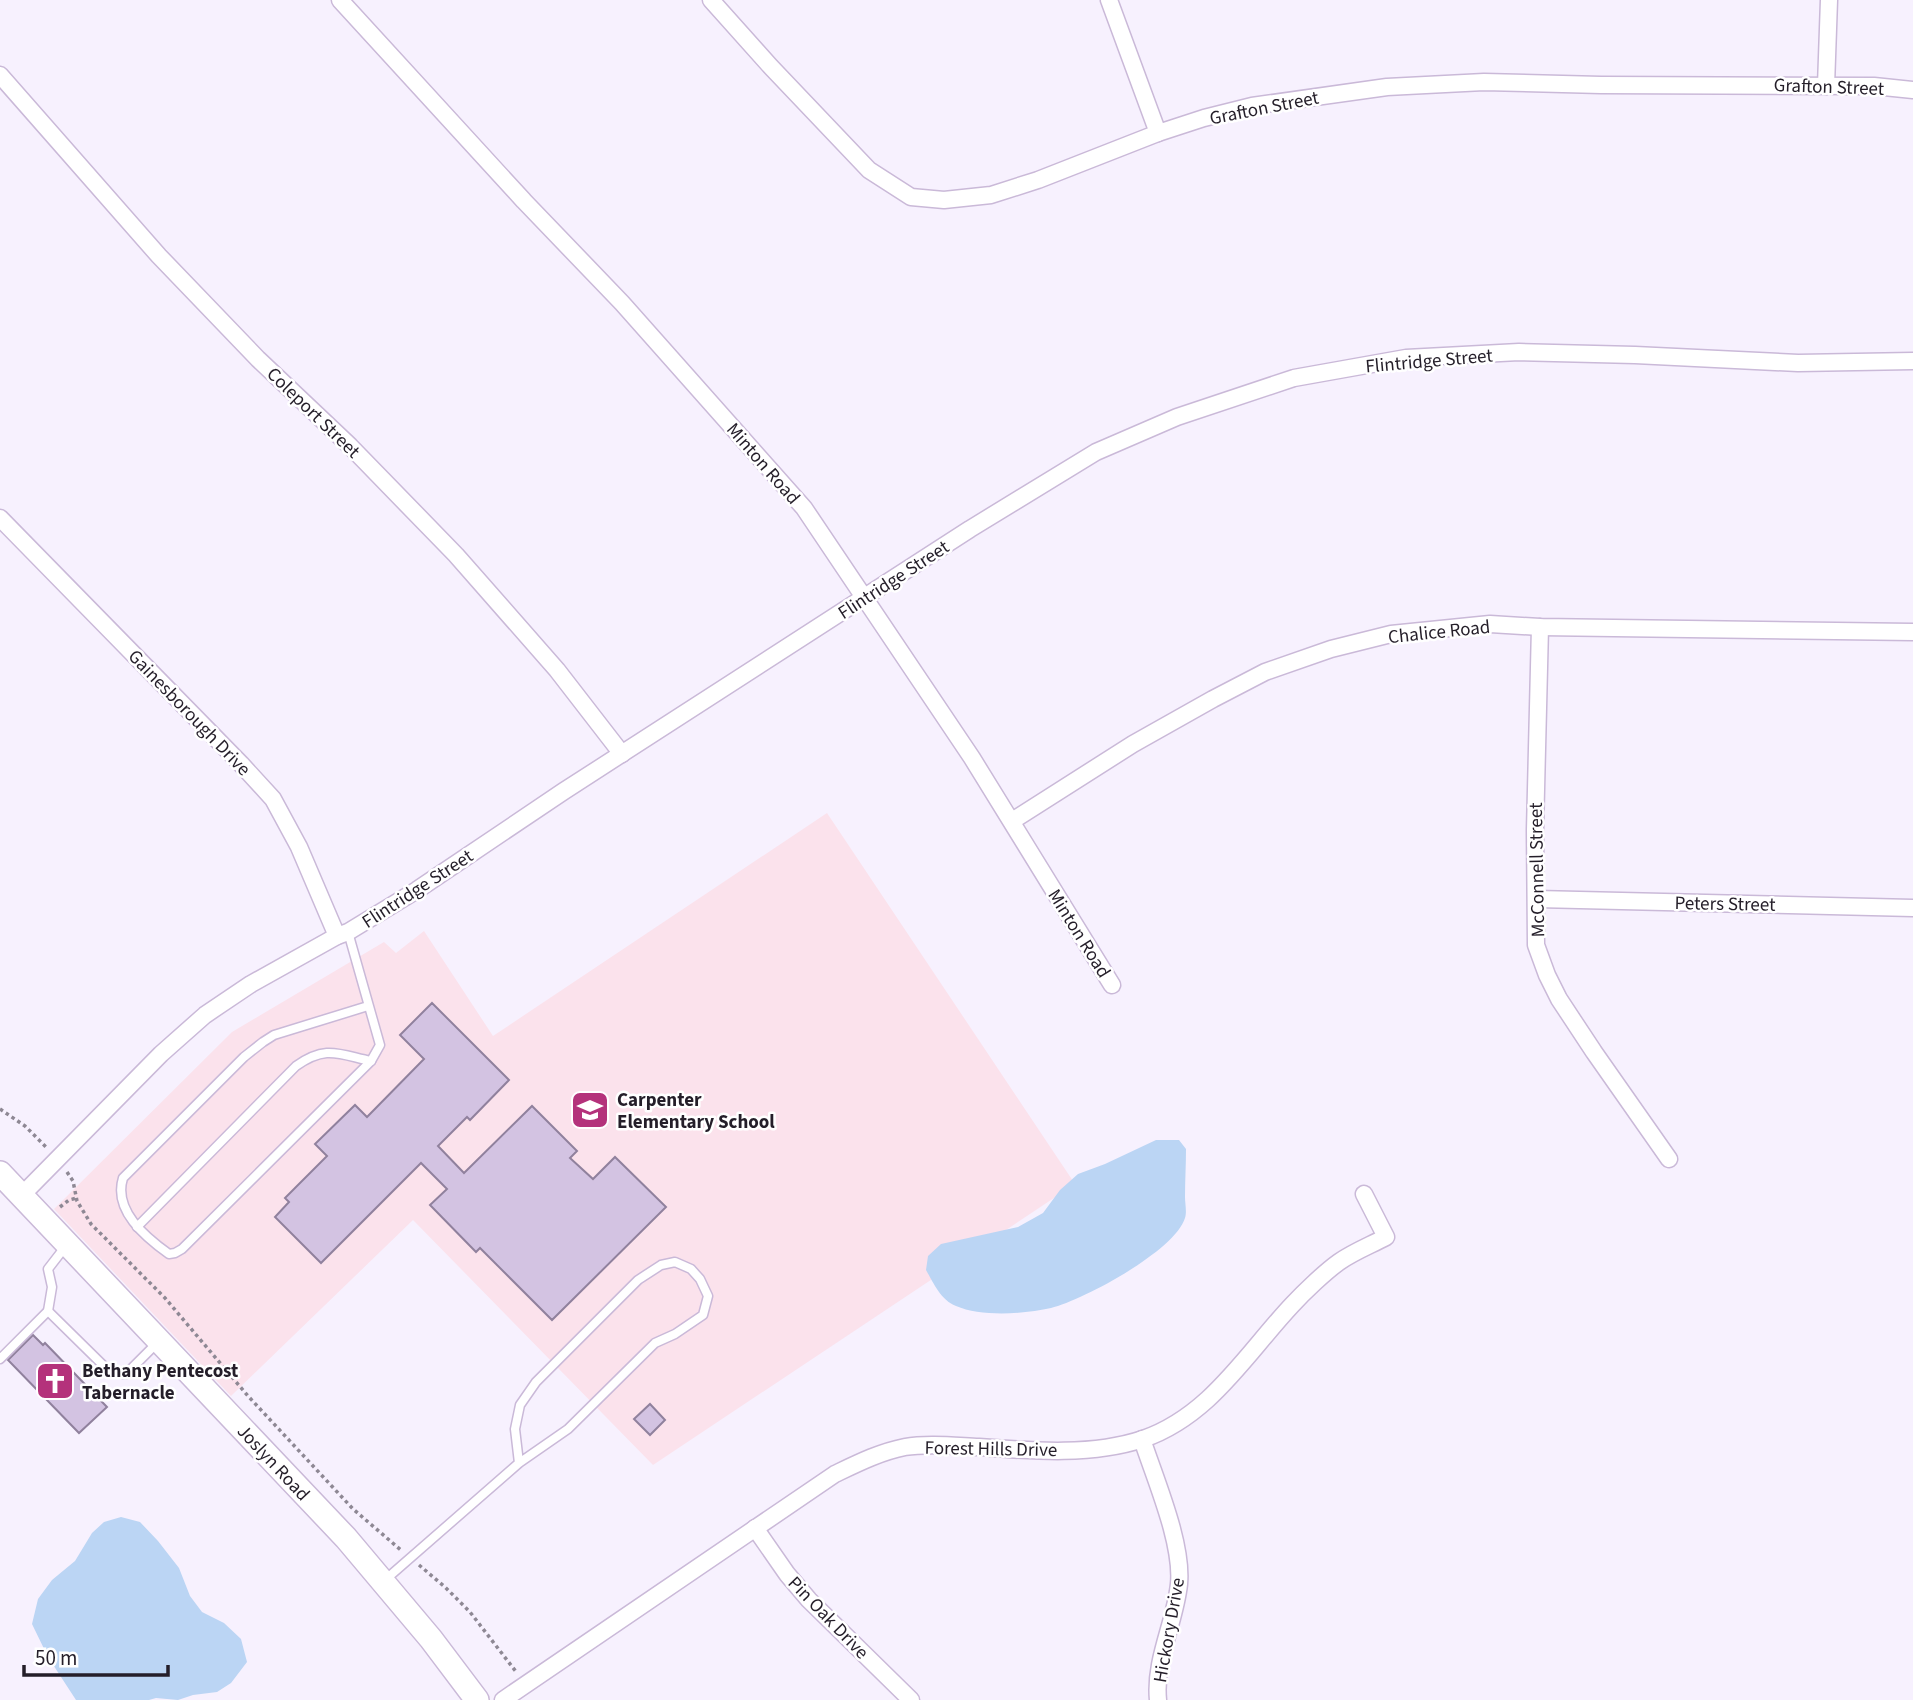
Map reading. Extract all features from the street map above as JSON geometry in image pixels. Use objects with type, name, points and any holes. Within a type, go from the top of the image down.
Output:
[{"type":"street","name":"Minton Road","points":[[340,0],[524,201],[622,303],[804,508],[972,758],[1112,985]]},
{"type":"street","name":"Grafton Street","points":[[711,0],[869,170],[911,197],[944,200],[991,195],[1204,118],[1252,106],[1387,87],[1484,82],[1874,86],[1913,90]]},
{"type":"street","points":[[1110,0],[1158,133]]},
{"type":"street","points":[[1826,86],[1829,0]]},
{"type":"street","name":"Coleport Street","points":[[0,75],[159,256],[258,359],[351,446],[456,555],[557,670],[622,754]]},
{"type":"street","name":"Flintridge Street","points":[[22,1195],[162,1054],[205,1015],[251,984],[417,890],[864,597],[1096,452],[1177,417],[1294,378],[1406,358],[1519,352],[1798,363],[1913,361]]},
{"type":"street","name":"Gainesborough Drive","points":[[0,518],[273,799],[342,934]]},
{"type":"street","name":"Chalice Road","points":[[1012,821],[1133,744],[1265,672],[1331,649],[1391,634],[1490,624],[1913,632]]},
{"type":"street","name":"McConnell Street","points":[[1540,626],[1535,830],[1536,945],[1553,987],[1594,1052],[1669,1159]]},
{"type":"street","name":"Peters Street","points":[[1537,899],[1913,908]]},
{"type":"street","name":"Joslyn Road","points":[[0,1173],[346,1538],[431,1639],[477,1700]]},
{"type":"street","name":"Forest Hills Drive","points":[[503,1700],[835,1474],[870,1457],[907,1447],[1058,1450],[1097,1448],[1142,1439],[1170,1426],[1198,1408],[1225,1383],[1293,1305],[1339,1262],[1386,1237],[1364,1194]]},
{"type":"street","name":"Hickory Drive","points":[[1142,1439],[1178,1553],[1176,1607],[1162,1656],[1158,1700]]},
{"type":"street","name":"Pin Oak Drive","points":[[754,1528],[809,1601],[911,1700]]},
{"type":"lane","points":[[342,934],[368,1006],[380,1045],[372,1061],[182,1249],[169,1254],[133,1223],[122,1202],[123,1178],[244,1057],[274,1035],[368,1006]]},
{"type":"lane","points":[[137,1227],[296,1066],[318,1053],[331,1052],[372,1061]]},
{"type":"lane","points":[[0,1359],[48,1311],[52,1287],[48,1269],[67,1244]]},
{"type":"lane","points":[[383,1582],[519,1463],[568,1429],[655,1343],[675,1334],[703,1315],[708,1296],[701,1279],[691,1269],[675,1262],[661,1265],[638,1280],[536,1382],[520,1405],[515,1429],[519,1463]]},
{"type":"lane","points":[[48,1311],[111,1373],[126,1374],[159,1341]]},
{"type":"path","points":[[0,1109],[25,1126],[57,1158],[73,1181],[76,1198],[91,1224],[165,1298],[248,1396],[353,1509],[445,1587],[470,1612],[526,1684]]},
{"type":"path","points":[[68,1200],[76,1198]]},
{"type":"shaded area","name":"Carpenter Elementary School","points":[[827,813],[1075,1184],[653,1465],[413,1220],[231,1396],[54,1209],[232,1032],[384,942],[396,953],[424,931],[493,1036]]},
{"type":"water","points":[[1156,1140],[1179,1140],[1186,1149],[1186,1213],[1178,1231],[1147,1259],[1105,1285],[1066,1303],[1040,1310],[1016,1313],[978,1312],[956,1306],[938,1291],[926,1270],[928,1256],[941,1244],[1018,1227],[1043,1213],[1060,1190],[1078,1174]]},
{"type":"water","points":[[121,1517],[140,1522],[179,1568],[190,1596],[202,1612],[224,1623],[241,1639],[247,1662],[231,1683],[217,1692],[178,1700],[76,1700],[48,1657],[32,1624],[38,1599],[52,1580],[75,1561],[92,1533],[104,1522]]},
{"type":"building","points":[[432,1003],[509,1080],[470,1120],[467,1117],[438,1146],[464,1173],[532,1106],[577,1151],[570,1158],[593,1179],[615,1157],[666,1207],[552,1320],[480,1248],[476,1252],[430,1205],[447,1189],[421,1163],[321,1263],[275,1217],[289,1202],[285,1198],[327,1156],[315,1144],[355,1105],[367,1117],[424,1059],[400,1035]]},
{"type":"building","name":"Bethany Pentecost Tabernacle","points":[[33,1335],[43,1345],[45,1343],[107,1407],[79,1433],[8,1360]]},
{"type":"building","points":[[650,1404],[665,1420],[650,1435],[634,1419]]},
{"type":"place","name":"Carpenter Elementary School","points":[[590,1110]]},
{"type":"place","name":"Bethany Pentecost Tabernacle","points":[[55,1381]]}]
